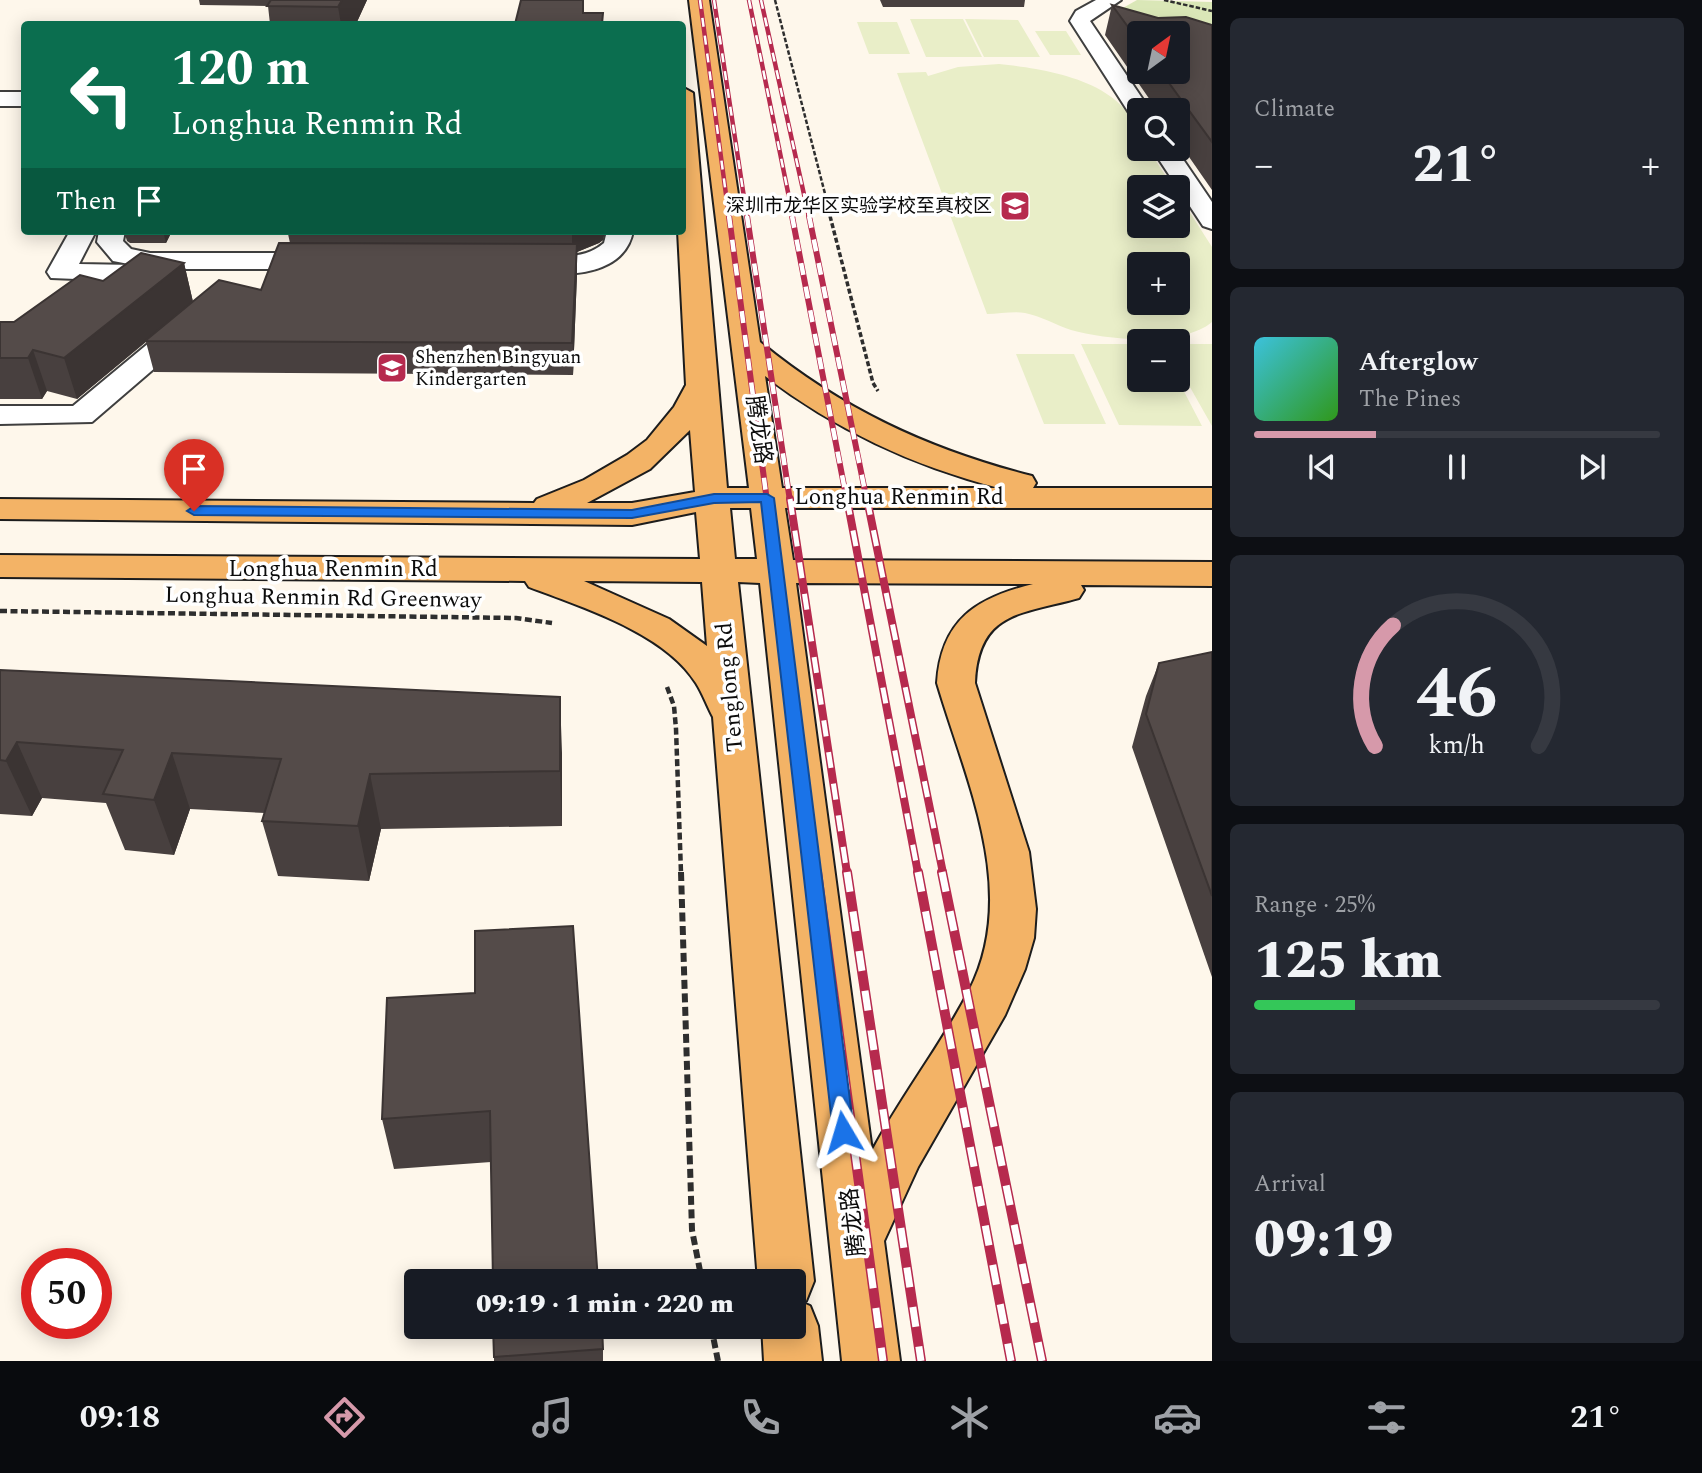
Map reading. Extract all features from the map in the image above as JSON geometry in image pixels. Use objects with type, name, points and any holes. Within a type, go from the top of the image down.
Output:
[{"type":"main road","name":"腾龙路","points":[[699,0],[777,572],[871,1361]]},
{"type":"main road","name":"Tenglong Rd","points":[[686,153],[701,386],[714,498],[785,1269]]},
{"type":"main road","points":[[746,345],[784,380],[823,405],[874,433],[932,458],[1020,483],[1122,496]]},
{"type":"main road","points":[[526,514],[610,481],[643,459],[668,438],[689,414],[701,386]]},
{"type":"main road","name":"Longhua Renmin Rd","points":[[0,509],[632,514],[714,498],[1212,498]]},
{"type":"main road","name":"Longhua Renmin Rd","points":[[0,566],[1196,574]]},
{"type":"main road","points":[[506,570],[533,575],[588,596],[638,619],[678,644],[709,673],[733,720]]},
{"type":"main road","points":[[856,1241],[900,1151],[1001,979],[1010,944],[1014,911],[1011,872],[956,683],[955,667],[960,649],[979,621],[1012,601],[1033,594],[1196,574]]},
{"type":"main road","points":[[791,1339],[793,1361]]},
{"type":"street","points":[[1111,0],[1083,15],[1080,21],[1130,98]]},
{"type":"street","points":[[0,99],[21,100]]},
{"type":"street","points":[[1172,161],[1212,221]]},
{"type":"street","points":[[0,415],[81,415],[228,286],[61,272],[81,235]]},
{"type":"street","points":[[111,235],[110,242],[115,250],[143,261],[353,261]]},
{"type":"street","points":[[501,263],[559,265],[589,262],[615,249],[621,241],[620,235]]},
{"type":"path","points":[[775,0],[873,383],[879,393]]},
{"type":"path","points":[[1164,0],[1200,6],[1212,12]]},
{"type":"path","name":"Longhua Renmin Rd Greenway","points":[[0,611],[516,618],[561,625]]},
{"type":"path","points":[[661,680],[668,688],[674,706],[676,729],[692,1230],[700,1269]]},
{"type":"path","points":[[714,1339],[718,1361]]},
{"type":"green space","points":[[1137,0],[1212,2],[1212,40],[1190,34],[1190,21],[1143,21],[1114,13]]},
{"type":"green space","points":[[910,19],[963,19],[982,57],[926,57]]},
{"type":"green space","points":[[965,19],[1018,20],[1040,57],[984,57]]},
{"type":"green space","points":[[857,22],[897,22],[910,54],[869,54]]},
{"type":"green space","points":[[1035,31],[1066,31],[1081,55],[1050,55]]},
{"type":"green space","points":[[999,64],[1065,76],[1108,94],[1127,114],[1127,161],[1156,161],[1165,175],[1127,175],[1127,238],[1190,238],[1190,213],[1212,247],[1212,322],[1190,333],[1190,329],[1127,329],[1127,338],[1086,334],[1025,313],[987,314],[897,73],[926,72],[928,76],[958,67]]},
{"type":"green space","points":[[1081,344],[1127,344],[1127,392],[1184,392],[1202,426],[1119,425]]},
{"type":"green space","points":[[1190,344],[1212,344],[1212,426],[1190,387]]},
{"type":"green space","points":[[1016,354],[1074,354],[1106,424],[1044,424]]},
{"type":"building","points":[[271,0],[342,0],[338,7],[267,6]]},
{"type":"building","points":[[521,0],[583,0],[583,13],[603,13],[602,21],[516,21]]},
{"type":"building","points":[[1112,5],[1158,18],[1186,17],[1212,25],[1212,142],[1190,112],[1190,98],[1180,98],[1170,84],[1190,84],[1190,21],[1127,21],[1127,26]]},
{"type":"building","points":[[279,243],[577,244],[572,343],[145,341],[219,280],[261,290]]},
{"type":"building","points":[[141,253],[184,263],[64,358],[33,350],[28,358],[0,358],[0,322],[14,322],[80,275],[103,281]]},
{"type":"building","points":[[1212,652],[1212,896],[1146,714],[1159,663]]},
{"type":"building","points":[[0,670],[560,697],[560,771],[370,774],[358,826],[262,821],[281,759],[172,753],[154,800],[103,794],[123,750],[17,742],[6,761],[0,760]]},
{"type":"building","points":[[573,926],[597,1269],[493,1269],[490,1111],[382,1119],[387,998],[475,993],[475,931]]},
{"type":"building","points":[[493,1339],[603,1339],[603,1349],[494,1357]]},
{"type":"railway","points":[[700,0],[729,217]]},
{"type":"railway","points":[[714,0],[747,217]]},
{"type":"railway","points":[[749,0],[793,217]]},
{"type":"railway","points":[[761,0],[809,217]]},
{"type":"railway","points":[[729,216],[767,501]]},
{"type":"railway","points":[[747,216],[790,501]]},
{"type":"railway","points":[[792,216],[847,501]]},
{"type":"railway","points":[[809,216],[867,501]]},
{"type":"railway","points":[[767,499],[817,873]]},
{"type":"railway","points":[[790,499],[847,873]]},
{"type":"railway","points":[[847,499],[918,873]]},
{"type":"railway","points":[[867,499],[943,873]]},
{"type":"railway","points":[[817,872],[883,1361]]},
{"type":"railway","points":[[847,872],[921,1361]]},
{"type":"railway","points":[[918,872],[1011,1361]]},
{"type":"railway","points":[[942,872],[1042,1361]]},
{"type":"place","name":"深圳市龙华区实验学校至真校区","points":[[1015,206]]},
{"type":"place","name":"Shenzhen Bingyuan Kindergarten","points":[[392,368]]},
{"type":"route","points":[[194,511],[632,514],[714,498],[767,498],[843,1132]]}]
